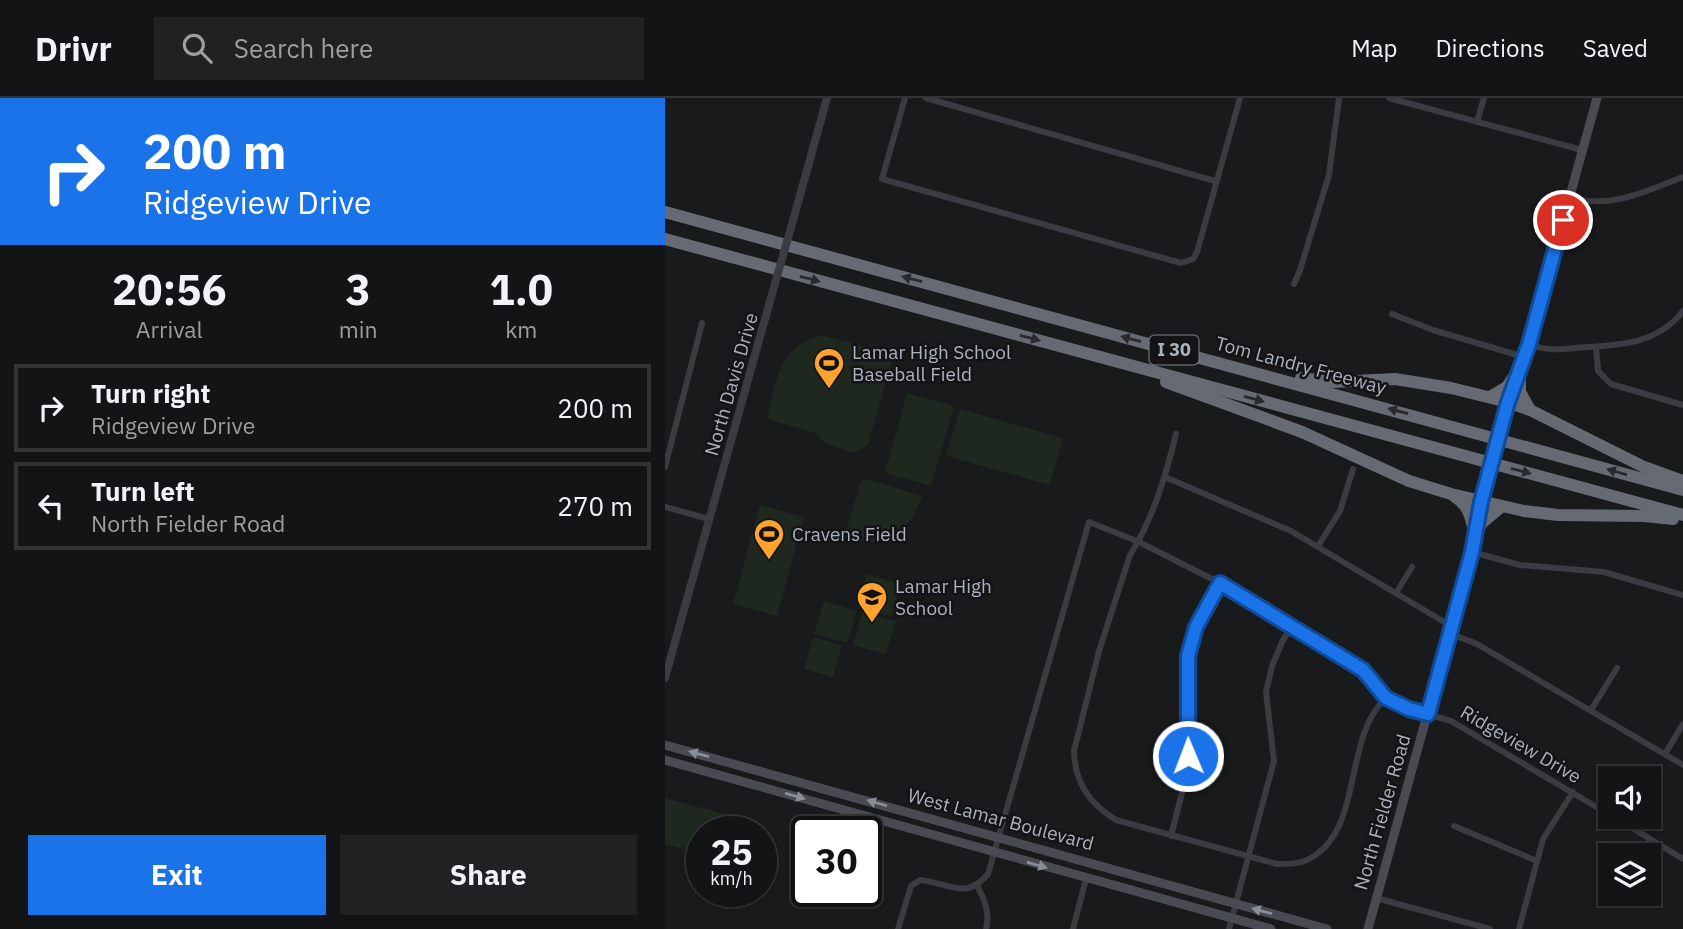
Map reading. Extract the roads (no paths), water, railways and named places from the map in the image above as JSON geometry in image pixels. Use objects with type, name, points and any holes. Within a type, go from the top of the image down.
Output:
[{"type":"highway","name":"Tom Landry Freeway","points":[[665,212],[1683,490]]},
{"type":"highway","name":"I 30","points":[[665,242],[1683,515]]},
{"type":"highway","points":[[1070,349],[1301,432],[1409,481],[1451,494],[1501,506],[1558,514],[1644,516],[1683,520]]},
{"type":"highway","points":[[1189,355],[1292,377],[1334,382],[1395,379],[1451,387],[1530,410],[1644,467],[1683,481]]},
{"type":"highway","points":[[1490,397],[1507,387],[1522,362]]},
{"type":"highway","points":[[1522,362],[1520,392],[1530,410]]},
{"type":"highway","points":[[1451,494],[1464,502],[1475,534]]},
{"type":"highway","points":[[1475,534],[1482,523],[1501,506]]},
{"type":"main road","name":"North Fielder Road","points":[[1368,929],[1472,552],[1481,502],[1503,419],[1529,344],[1597,98]]},
{"type":"main road","name":"West Lamar Boulevard","points":[[665,745],[1327,929]]},
{"type":"main road","name":"West Lamar Boulevard","points":[[665,760],[1271,929]]},
{"type":"main road","points":[[947,837],[950,824]]},
{"type":"street","name":"North Davis Drive","points":[[665,678],[827,98]]},
{"type":"street","points":[[905,98],[882,179],[1181,263],[1189,262],[1197,252],[1240,98]]},
{"type":"street","points":[[926,98],[1215,181]]},
{"type":"street","points":[[1294,284],[1329,175],[1339,98]]},
{"type":"street","points":[[1389,98],[1582,150]]},
{"type":"street","points":[[1477,122],[1484,98]]},
{"type":"street","points":[[1570,197],[1583,201],[1608,202],[1631,197],[1683,177]]},
{"type":"street","points":[[1529,344],[1559,351],[1628,344],[1652,337],[1674,322],[1683,311]]},
{"type":"street","points":[[1392,314],[1522,362]]},
{"type":"street","points":[[665,467],[702,323]]},
{"type":"street","points":[[1597,346],[1598,371],[1611,384],[1683,405]]},
{"type":"street","points":[[665,426],[674,429]]},
{"type":"street","points":[[1176,434],[1165,477],[1139,542],[1130,555],[1099,651],[1076,740],[1075,764],[1082,788],[1104,812],[1116,820],[1249,858],[1277,864],[1301,863],[1310,859],[1333,837],[1345,808],[1368,723],[1377,706],[1386,698]]},
{"type":"street","points":[[1318,546],[1340,511],[1353,468]]},
{"type":"street","points":[[1165,477],[1291,531],[1318,546],[1396,593],[1450,630],[1683,765]]},
{"type":"street","points":[[665,507],[709,519]]},
{"type":"street","name":"Ridgeview Drive","points":[[997,837],[1089,522],[1139,542],[1220,583],[1363,670],[1386,698],[1409,709],[1451,721],[1598,807]]},
{"type":"street","points":[[1472,552],[1520,565],[1604,572],[1683,595]]},
{"type":"street","points":[[1396,593],[1412,566]]},
{"type":"street","points":[[1171,836],[1185,781],[1188,756],[1188,656],[1196,627],[1220,583]]},
{"type":"street","points":[[1229,929],[1274,761],[1266,692],[1272,666],[1292,627]]},
{"type":"street","points":[[1591,710],[1617,668]]},
{"type":"street","points":[[1665,754],[1683,724]]},
{"type":"street","points":[[1519,929],[1543,839],[1573,792]]},
{"type":"street","points":[[1454,826],[1537,860]]},
{"type":"street","name":"Ridgeview Drive","points":[[1633,829],[1683,859]]},
{"type":"street","points":[[898,929],[911,886],[920,880],[964,889],[977,886],[988,874],[997,837]]},
{"type":"street","points":[[1648,843],[1650,839]]},
{"type":"street","points":[[1073,929],[1086,879]]},
{"type":"street","points":[[977,886],[985,901],[988,921],[985,929]]},
{"type":"street","points":[[1376,898],[1490,929]]},
{"type":"place","name":"Lamar High School Baseball Field","points":[[829,390]]},
{"type":"place","name":"Cravens Field","points":[[769,561]]},
{"type":"place","name":"Lamar High School","points":[[872,624]]}]
